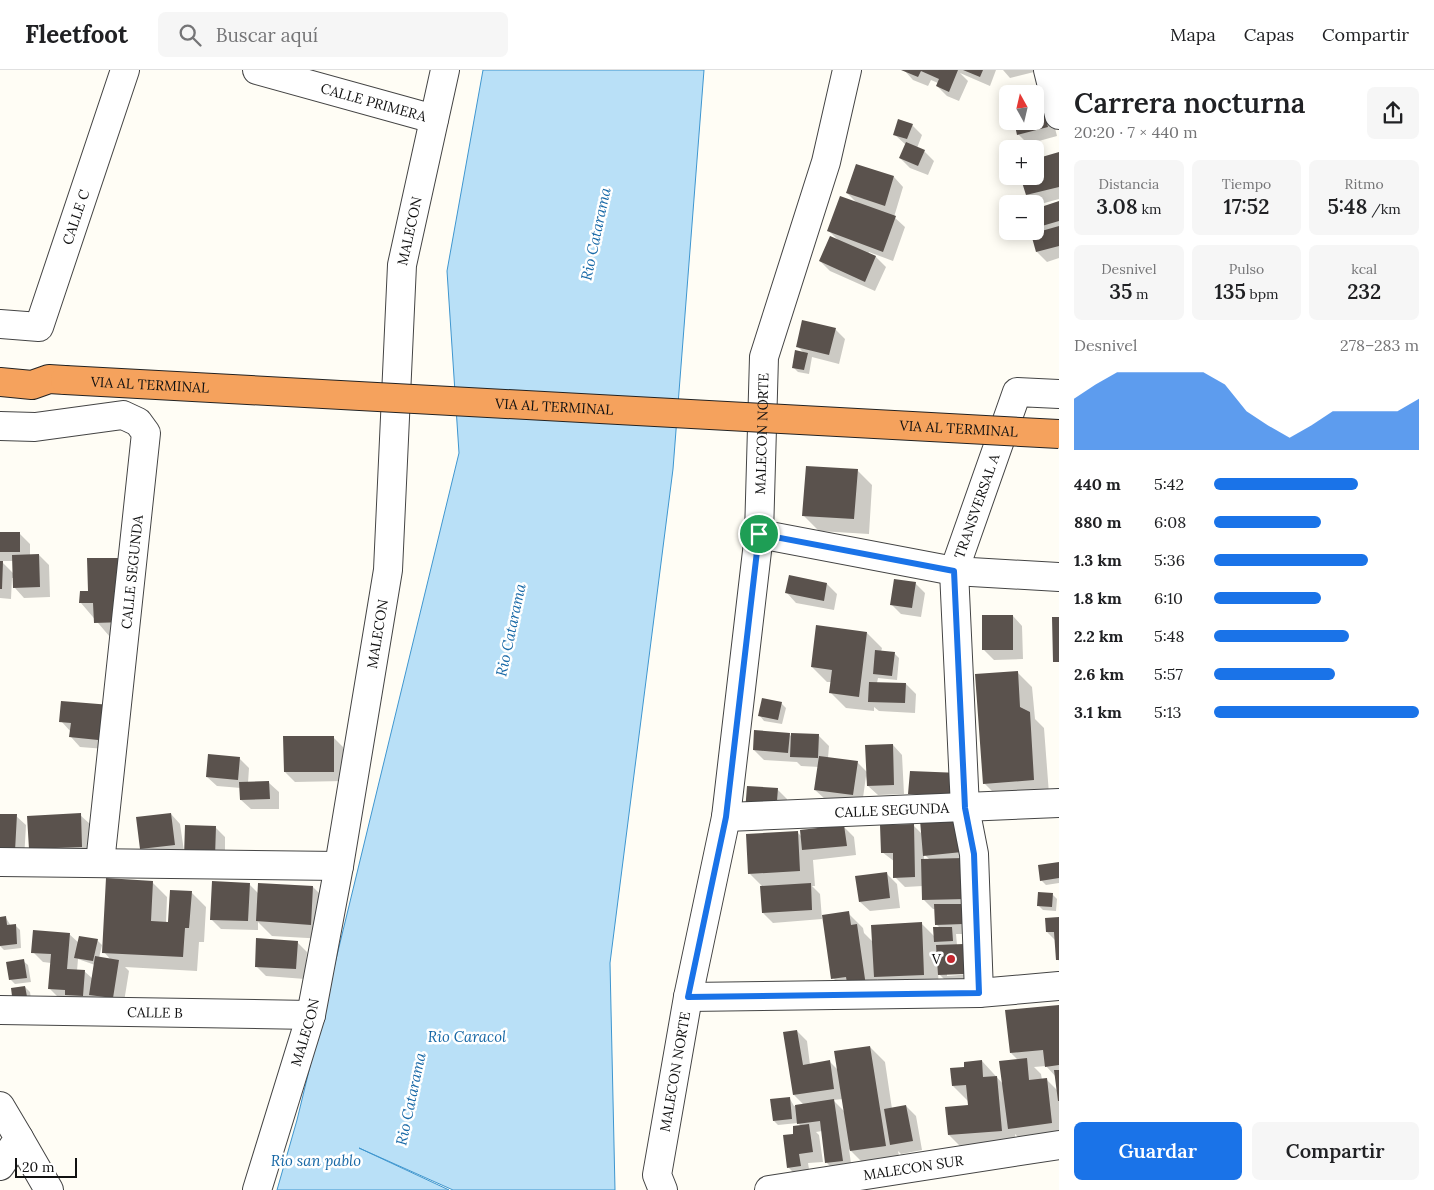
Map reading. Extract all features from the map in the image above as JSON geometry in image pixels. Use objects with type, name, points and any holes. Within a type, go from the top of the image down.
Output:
[{"type":"highway","points":[[0,367],[36,370],[57,379]]},
{"type":"highway","points":[[0,382],[32,385],[57,379]]},
{"type":"highway","name":"VIA AL TERMINAL","points":[[57,379],[1059,434]]},
{"type":"street","name":"CALLE C","points":[[0,324],[39,328],[125,70]]},
{"type":"street","name":"CALLE PRIMERA","points":[[257,70],[336,80],[434,120]]},
{"type":"street","name":"MALECON","points":[[256,1190],[311,1015],[339,866],[388,570],[402,265],[446,70]]},
{"type":"street","name":"MALECON NORTE","points":[[663,1190],[657,1175],[688,997],[726,817],[759,534],[764,357],[826,162],[847,70]]},
{"type":"street","points":[[1048,70],[1059,115]]},
{"type":"street","name":"TRANSVERSAL A","points":[[979,993],[974,854],[965,808],[954,571],[1017,392],[1059,394]]},
{"type":"street","name":"CALLE SEGUNDA","points":[[0,426],[35,428],[123,415],[138,422],[146,433],[100,863]]},
{"type":"street","points":[[759,534],[954,571],[1059,577]]},
{"type":"street","name":"CALLE SEGUNDA","points":[[726,817],[1059,803]]},
{"type":"street","points":[[0,862],[339,866]]},
{"type":"street","points":[[688,997],[979,993],[1059,986]]},
{"type":"street","name":"CALLE B","points":[[0,1010],[311,1015]]},
{"type":"street","points":[[0,1106],[50,1190]]},
{"type":"street","points":[[0,1166],[19,1138]]},
{"type":"street","name":"MALECON SUR","points":[[769,1190],[1059,1145]]},
{"type":"water","name":"Rio Caracol","points":[[483,70],[704,70],[673,469],[610,963],[615,1190],[453,1190],[359,1148],[449,1190],[277,1190],[297,1120],[459,453],[447,271]]},
{"type":"building","points":[[901,70],[958,70],[949,92],[936,86],[939,79],[921,71],[918,77]]},
{"type":"building","points":[[963,70],[983,70],[980,77]]},
{"type":"building","points":[[1044,110],[1048,127],[1044,128]]},
{"type":"building","points":[[898,119],[913,124],[907,139],[893,135]]},
{"type":"building","points":[[1016,130],[1036,130],[1017,135]]},
{"type":"building","points":[[906,142],[925,150],[918,166],[899,158]]},
{"type":"building","points":[[1059,152],[1059,187],[1026,195],[1023,185],[1044,185],[1044,156]]},
{"type":"building","points":[[856,164],[894,176],[885,206],[846,193]]},
{"type":"building","points":[[840,196],[896,216],[883,252],[827,231]]},
{"type":"building","points":[[1059,201],[1059,221],[1044,225],[1044,206]]},
{"type":"building","points":[[1059,226],[1059,246],[1036,252],[1033,240],[1044,240],[1044,230]]},
{"type":"building","points":[[830,236],[876,256],[865,282],[819,261]]},
{"type":"building","points":[[802,320],[836,328],[829,355],[796,347]]},
{"type":"building","points":[[795,350],[808,353],[804,370],[792,368]]},
{"type":"building","points":[[806,466],[858,469],[854,519],[802,516]]},
{"type":"building","points":[[0,532],[20,532],[20,552],[0,552]]},
{"type":"building","points":[[39,554],[40,587],[13,588],[12,555]]},
{"type":"building","points":[[87,558],[124,558],[125,622],[94,623],[93,603],[79,603],[80,591],[88,591]]},
{"type":"building","points":[[0,561],[3,561],[2,589],[0,589]]},
{"type":"building","points":[[789,575],[827,583],[824,601],[785,593]]},
{"type":"building","points":[[894,579],[916,582],[912,608],[890,605]]},
{"type":"building","points":[[982,615],[1013,615],[1013,650],[982,650]]},
{"type":"building","points":[[1052,617],[1059,617],[1059,662],[1053,662]]},
{"type":"building","points":[[816,625],[867,632],[859,697],[829,693],[832,670],[811,667]]},
{"type":"building","points":[[875,650],[895,652],[892,676],[873,674]]},
{"type":"building","points":[[1018,671],[1020,707],[1030,712],[1034,780],[983,784],[975,674]]},
{"type":"building","points":[[869,682],[906,683],[905,703],[868,702]]},
{"type":"building","points":[[762,698],[782,702],[778,720],[758,716]]},
{"type":"building","points":[[61,701],[111,705],[108,741],[69,737],[71,723],[59,722]]},
{"type":"building","points":[[754,730],[790,733],[788,753],[753,750]]},
{"type":"building","points":[[791,733],[819,734],[818,758],[790,757]]},
{"type":"building","points":[[283,736],[334,736],[334,772],[284,772]]},
{"type":"building","points":[[893,744],[894,785],[867,786],[865,745]]},
{"type":"building","points":[[208,754],[240,757],[238,780],[206,777]]},
{"type":"building","points":[[819,756],[858,761],[853,795],[814,790]]},
{"type":"building","points":[[910,771],[960,773],[959,796],[908,794]]},
{"type":"building","points":[[269,781],[270,799],[240,800],[239,782]]},
{"type":"building","points":[[747,786],[778,788],[776,814],[745,812]]},
{"type":"building","points":[[81,813],[82,847],[29,849],[27,816]]},
{"type":"building","points":[[171,813],[175,845],[140,849],[136,817]]},
{"type":"building","points":[[0,814],[17,814],[15,851],[0,850]]},
{"type":"building","points":[[959,816],[962,852],[923,856],[920,820]]},
{"type":"building","points":[[914,824],[915,877],[893,878],[893,853],[881,853],[880,825]]},
{"type":"building","points":[[185,825],[216,826],[215,857],[184,857]]},
{"type":"building","points":[[844,825],[847,846],[802,850],[800,830]]},
{"type":"building","points":[[798,831],[800,871],[748,874],[746,834]]},
{"type":"building","points":[[965,858],[966,899],[922,900],[921,859]]},
{"type":"building","points":[[1059,862],[1059,878],[1040,881],[1038,865]]},
{"type":"building","points":[[887,872],[890,898],[859,902],[855,876]]},
{"type":"building","points":[[106,878],[153,881],[151,921],[168,922],[170,890],[192,891],[189,928],[185,928],[183,957],[102,953]]},
{"type":"building","points":[[212,881],[250,883],[248,921],[210,920]]},
{"type":"building","points":[[258,883],[313,886],[311,925],[256,921]]},
{"type":"building","points":[[811,883],[812,910],[762,913],[760,886]]},
{"type":"building","points":[[1038,892],[1053,893],[1052,907],[1037,906]]},
{"type":"building","points":[[934,904],[963,904],[963,924],[935,925]]},
{"type":"building","points":[[849,911],[851,925],[857,924],[866,986],[848,989],[846,977],[831,979],[822,915]]},
{"type":"building","points":[[6,916],[7,925],[16,924],[17,944],[0,946],[0,917]]},
{"type":"building","points":[[1059,917],[1059,960],[1056,960],[1054,932],[1046,932],[1045,918]]},
{"type":"building","points":[[922,922],[924,975],[874,977],[871,925]]},
{"type":"building","points":[[933,927],[952,927],[953,941],[934,942]]},
{"type":"building","points":[[33,930],[70,933],[67,969],[85,970],[83,996],[65,995],[65,990],[48,989],[51,954],[31,953]]},
{"type":"building","points":[[79,936],[98,939],[93,961],[74,958]]},
{"type":"building","points":[[256,938],[298,941],[296,969],[255,967]]},
{"type":"building","name":"V","points":[[964,944],[965,974],[938,975],[936,945]]},
{"type":"building","points":[[95,956],[119,960],[113,998],[89,995]]},
{"type":"building","points":[[24,959],[27,978],[9,980],[6,962]]},
{"type":"building","points":[[25,986],[28,1002],[13,1004],[11,988]]},
{"type":"building","points":[[1059,1005],[1059,1065],[1045,1067],[1043,1050],[1010,1053],[1005,1010]]},
{"type":"building","points":[[797,1030],[803,1065],[830,1060],[834,1089],[793,1095],[783,1032]]},
{"type":"building","points":[[870,1046],[886,1146],[850,1151],[834,1051]]},
{"type":"building","points":[[1027,1058],[1029,1080],[1047,1078],[1052,1123],[1008,1129],[999,1061]]},
{"type":"building","points":[[982,1060],[983,1077],[997,1076],[1002,1131],[948,1135],[945,1107],[968,1105],[966,1085],[952,1086],[950,1068],[964,1067],[964,1062]]},
{"type":"building","points":[[1054,1070],[1059,1070],[1059,1101],[1058,1101]]},
{"type":"building","points":[[790,1097],[792,1119],[773,1121],[770,1099]]},
{"type":"building","points":[[834,1099],[843,1161],[825,1163],[820,1121],[797,1124],[795,1105]]},
{"type":"building","points":[[906,1105],[913,1141],[890,1145],[884,1109]]},
{"type":"building","points":[[809,1124],[813,1152],[799,1154],[801,1166],[787,1168],[783,1135],[793,1134],[793,1126]]},
{"type":"place","name":"V","points":[[951,959]]},
{"type":"route","points":[[759,534],[954,571],[965,808],[974,854],[979,993],[688,997],[726,817],[759,534]]},
{"type":"water label","name":"Rio Catarama","points":[[596,234]]},
{"type":"water label","name":"Rio Catarama","points":[[511,630]]},
{"type":"water label","name":"Rio Catarama","points":[[411,1099]]},
{"type":"water label","name":"Rio san pablo","points":[[316,1161]]}]
